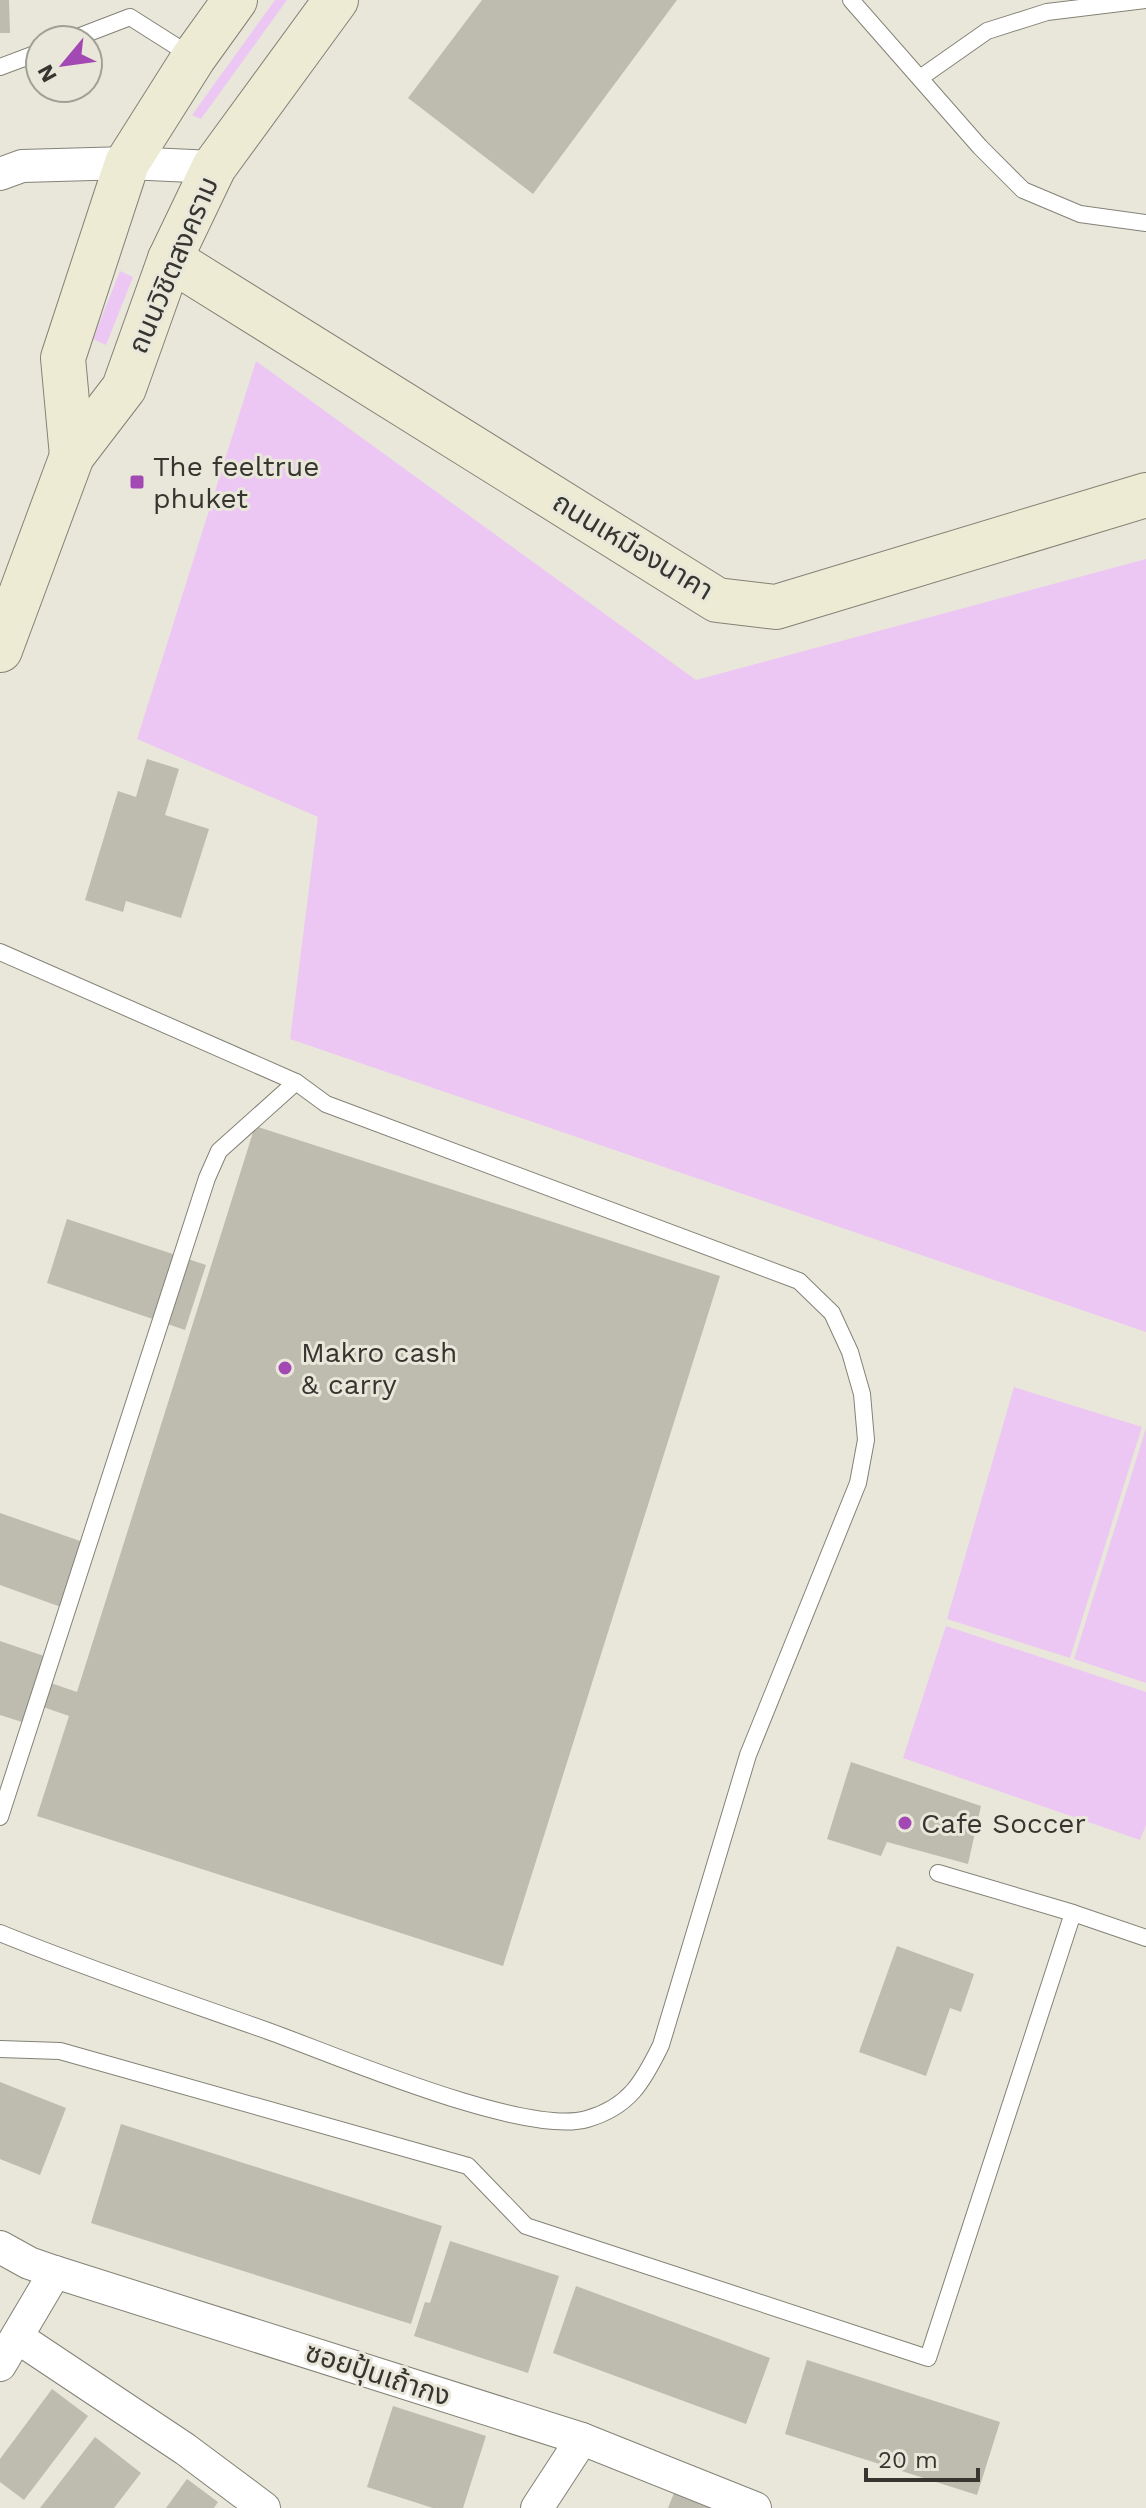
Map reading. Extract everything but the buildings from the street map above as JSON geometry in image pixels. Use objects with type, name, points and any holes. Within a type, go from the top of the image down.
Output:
[{"type":"main road","name":"ถนนวิชิตสงคราม","points":[[72,456],[63,358],[127,163],[194,57],[235,0]]},
{"type":"main road","name":"ถนนวิชิตสงคราม","points":[[0,650],[72,456],[124,388],[170,259],[214,167],[336,0]]},
{"type":"main road","name":"ถนนเหมืองนาคา","points":[[170,259],[717,600],[776,607],[1146,495]]},
{"type":"street","points":[[0,174],[22,166],[127,163],[214,167]]},
{"type":"street","name":"ซอยปุ้นเถ้ากง","points":[[0,2247],[29,2263],[55,2272],[582,2439],[755,2508]]},
{"type":"street","points":[[0,2365],[55,2272]]},
{"type":"street","points":[[17,2337],[185,2449],[264,2508]]},
{"type":"street","points":[[537,2508],[582,2439]]},
{"type":"lane","points":[[851,0],[980,147],[1023,190],[1080,214],[1146,223]]},
{"type":"lane","points":[[920,78],[987,31],[1047,12],[1146,0]]},
{"type":"lane","points":[[104,27],[130,17],[194,57]]},
{"type":"lane","points":[[0,67],[24,58]]},
{"type":"lane","points":[[0,952],[296,1082],[326,1104],[799,1281],[832,1313],[850,1352],[862,1394],[866,1440],[858,1483],[748,1755],[661,2045],[646,2076],[631,2096],[612,2109],[585,2120],[545,2121],[468,2103],[101,1974],[0,1933]]},
{"type":"lane","points":[[0,1817],[207,1178],[219,1151],[296,1082]]},
{"type":"lane","points":[[938,1873],[1146,1938]]},
{"type":"lane","points":[[0,2049],[60,2051],[468,2166],[526,2226],[928,2358],[1073,1913]]},
{"type":"shaded area","points":[[275,0],[287,0],[201,119],[192,115]]},
{"type":"shaded area","points":[[120,271],[133,277],[106,345],[93,339]]},
{"type":"shaded area","points":[[256,361],[696,680],[1146,559],[1146,1332],[290,1039],[318,817],[137,739]]},
{"type":"shaded area","points":[[1014,1387],[1142,1427],[1070,1658],[947,1619]]},
{"type":"shaded area","points":[[1146,1428],[1146,1683],[1074,1659]]},
{"type":"shaded area","points":[[946,1626],[1146,1692],[1146,1825],[1140,1840],[903,1758]]},
{"type":"place","name":"The feeltrue phuket","points":[[137,482]]},
{"type":"place","name":"Makro cash & carry","points":[[285,1368]]},
{"type":"place","name":"Cafe Soccer","points":[[905,1823]]}]
